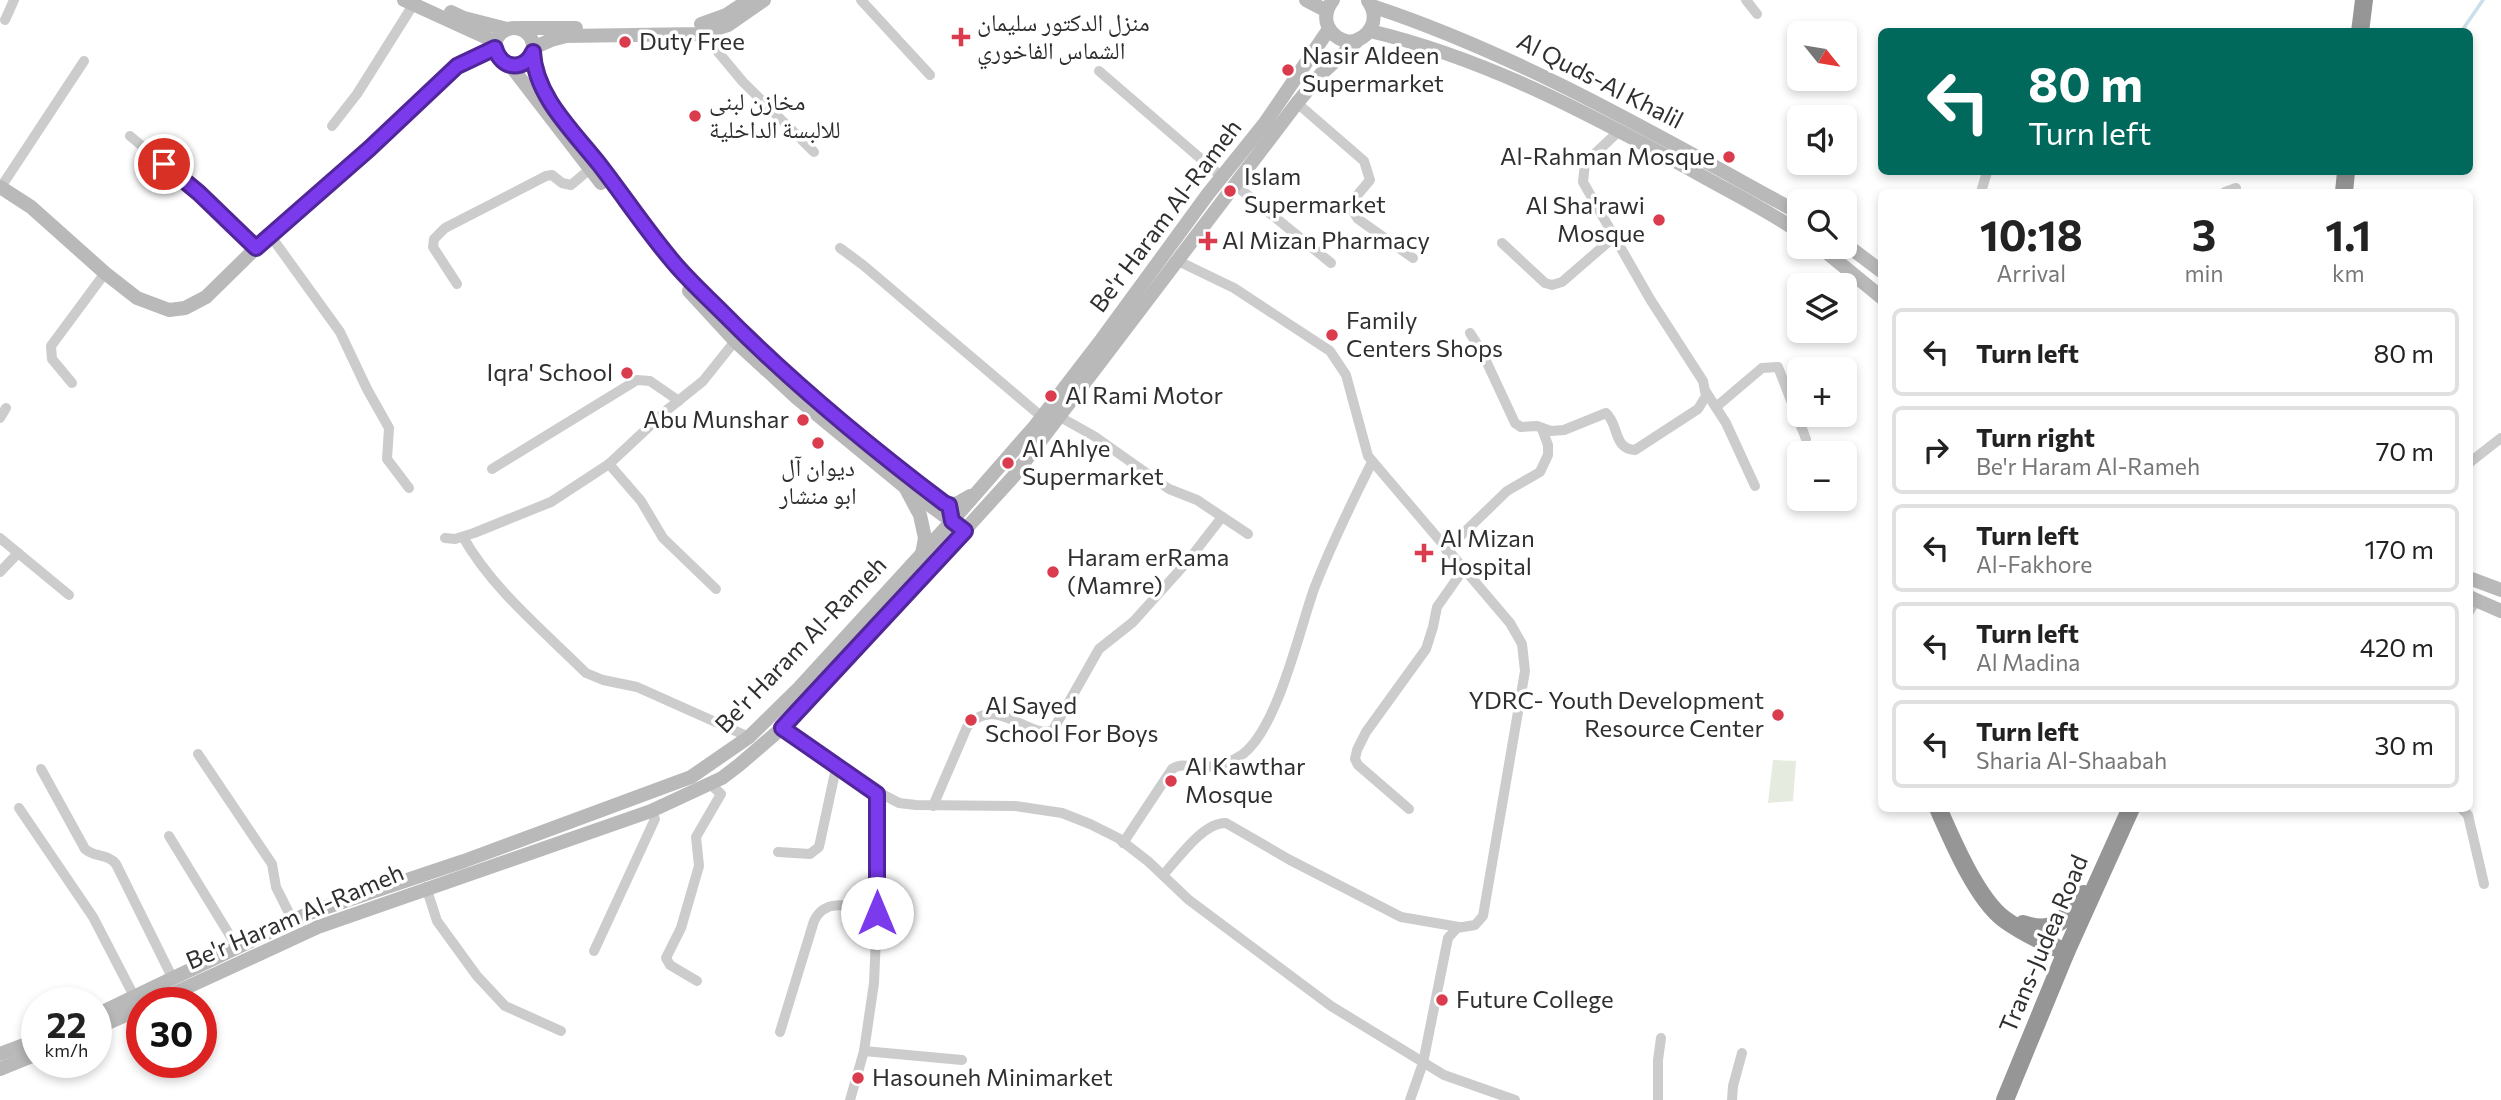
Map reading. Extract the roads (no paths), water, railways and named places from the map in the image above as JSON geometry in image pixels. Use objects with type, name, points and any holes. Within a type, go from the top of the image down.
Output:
[{"type":"highway","points":[[2360,28],[2364,0]]},
{"type":"highway","points":[[1940,812],[1969,873],[2003,918],[2037,945],[2047,957],[2050,968],[2025,1048]]},
{"type":"highway","name":"Trans-Judea Road","points":[[2005,1100],[2107,859],[2130,812]]},
{"type":"highway","points":[[2003,918],[2035,929],[2047,929],[2064,920],[2107,859]]},
{"type":"highway","points":[[2003,918],[2038,940],[2067,952]]},
{"type":"main road","points":[[510,65],[522,64],[531,57],[533,50],[551,40],[566,36],[683,36],[715,26],[749,0]]},
{"type":"main road","points":[[0,187],[31,207],[138,298],[169,310],[185,309],[206,297],[270,235],[369,149],[457,66],[495,45],[502,32],[512,29],[728,25],[764,0]]},
{"type":"main road","points":[[1306,0],[1330,5],[1329,29],[1341,40],[1357,41]]},
{"type":"main road","points":[[414,2],[529,34],[534,69],[540,86],[568,127],[671,259],[744,335],[805,391],[944,503],[956,504],[978,492]]},
{"type":"main road","points":[[414,2],[495,45],[500,59],[510,65],[664,264],[735,341],[797,398],[905,487],[965,531]]},
{"type":"main road","points":[[1369,3],[1374,19],[1370,31]]},
{"type":"main road","name":"Al Quds-Al Khalil","points":[[1369,3],[1535,71],[1787,208]]},
{"type":"main road","name":"Be'r Haram Al-Rameh","points":[[187,987],[307,931],[426,887],[651,811],[722,778],[739,765],[782,728],[1013,477],[1178,261],[1228,180],[1329,29]]},
{"type":"main road","name":"Be'r Haram Al-Rameh","points":[[162,987],[309,913],[464,862],[691,777],[749,737],[799,688],[978,492],[1042,417],[1228,180],[1321,74],[1370,31]]},
{"type":"main road","name":"Al Quds-Al Khalil","points":[[1370,31],[1410,40],[1530,86],[1619,131],[1787,225]]},
{"type":"main road","points":[[1857,253],[1878,269]]},
{"type":"main road","points":[[1835,259],[1878,295]]},
{"type":"main road","points":[[905,487],[920,516],[925,538],[922,554]]},
{"type":"main road","points":[[949,505],[952,521]]},
{"type":"main road","points":[[2473,580],[2501,590]]},
{"type":"main road","points":[[2473,603],[2501,611]]},
{"type":"main road","points":[[0,1054],[21,1046]]},
{"type":"main road","points":[[0,1069],[21,1060]]},
{"type":"street","points":[[5,20],[14,0]]},
{"type":"street","points":[[861,0],[930,75]]},
{"type":"street","points":[[1746,0],[1757,14]]},
{"type":"street","points":[[332,126],[357,94],[414,2]]},
{"type":"street","points":[[715,26],[718,52],[743,82],[814,152]]},
{"type":"street","points":[[0,187],[84,61]]},
{"type":"street","points":[[1099,71],[1331,263]]},
{"type":"street","points":[[1297,103],[1364,161],[1370,180],[1354,199],[1353,211],[1358,219],[1413,258]]},
{"type":"street","points":[[1619,131],[1585,163],[1582,175],[1586,191],[1703,382],[1755,486]]},
{"type":"street","points":[[130,136],[199,193],[256,248]]},
{"type":"street","points":[[457,284],[433,247],[434,239],[445,228],[547,175],[571,185],[590,169]]},
{"type":"street","points":[[270,235],[340,332],[367,390],[389,428],[387,459],[409,488]]},
{"type":"street","points":[[1503,243],[1543,282],[1552,285],[1562,282],[1614,237]]},
{"type":"street","points":[[840,248],[1042,417]]},
{"type":"street","points":[[1163,875],[1208,827],[1226,822],[1290,860],[1401,917],[1459,926],[1475,925],[1483,916],[1525,662],[1522,645],[1514,628],[1372,462],[1363,444],[1346,374],[1330,351],[1234,288],[1178,261]]},
{"type":"street","points":[[72,383],[52,359],[51,346],[106,273]]},
{"type":"street","points":[[1469,333],[1481,350],[1515,423],[1521,428],[1537,426],[1542,429],[1564,430],[1608,414],[1620,443],[1625,449],[1635,450],[1698,409],[1705,400],[1706,392]]},
{"type":"street","points":[[445,538],[463,537],[551,502],[609,464],[703,381],[735,341]]},
{"type":"street","points":[[1716,407],[1762,368],[1778,367],[1805,439]]},
{"type":"street","points":[[492,469],[638,380],[650,381],[678,401]]},
{"type":"street","points":[[1060,417],[1094,436],[1169,489],[1192,498],[1248,534]]},
{"type":"street","points":[[1446,550],[1507,491],[1540,472],[1548,455],[1548,445],[1542,429]]},
{"type":"street","points":[[2473,460],[2501,439]]},
{"type":"street","points":[[1123,843],[1172,769],[1183,765],[1206,767],[1227,763],[1248,750],[1259,736],[1289,670],[1319,577],[1344,517],[1372,462]]},
{"type":"street","points":[[609,464],[641,501],[663,538],[716,589]]},
{"type":"street","points":[[933,806],[965,730],[971,722],[980,717],[995,715],[1044,732],[1053,730],[1100,649],[1133,622],[1187,562],[1222,517]]},
{"type":"street","points":[[463,537],[475,558],[501,589],[586,673],[603,680],[637,687],[749,737]]},
{"type":"street","points":[[0,538],[69,595]]},
{"type":"street","points":[[0,572],[18,553]]},
{"type":"street","points":[[1409,809],[1358,765],[1355,754],[1366,732],[1426,649],[1437,607],[1463,570]]},
{"type":"street","points":[[782,728],[836,768],[877,794],[899,803],[933,806],[1015,806],[1062,813],[1090,824],[1123,843],[1189,900],[1331,1006],[1444,1075],[1515,1100]]},
{"type":"street","points":[[198,754],[272,864],[276,887],[293,921]]},
{"type":"street","points":[[778,852],[810,854],[819,847],[836,768]]},
{"type":"street","points":[[41,769],[85,849],[92,854],[106,856],[116,864],[173,979]]},
{"type":"street","points":[[697,981],[670,965],[666,958],[681,928],[699,866],[696,838],[721,794],[709,783]]},
{"type":"street","points":[[850,1100],[864,1051],[874,983],[877,794]]},
{"type":"street","points":[[19,808],[93,917],[130,987]]},
{"type":"street","points":[[594,951],[655,819],[651,811]]},
{"type":"street","points":[[2466,812],[2484,884]]},
{"type":"street","points":[[169,836],[237,947]]},
{"type":"street","points":[[426,887],[437,921],[477,976],[505,1006],[561,1031]]},
{"type":"street","points":[[780,1032],[818,913],[824,908],[836,905],[877,913]]},
{"type":"street","points":[[1410,1100],[1423,1063],[1448,941],[1459,926]]},
{"type":"street","points":[[1658,1100],[1661,1038]]},
{"type":"street","points":[[864,1051],[962,1060]]},
{"type":"street","points":[[1732,1100],[1742,1053]]},
{"type":"waterway","points":[[2464,28],[2483,0]]},
{"type":"place","name":"منزل الدكتور سليمان الشماس الفاخوري","points":[[961,37]]},
{"type":"place","name":"Duty Free","points":[[625,42]]},
{"type":"place","name":"Nasir Aldeen Supermarket","points":[[1288,70]]},
{"type":"place","name":"مخازن لبنى للالبسة الداخلية","points":[[695,116]]},
{"type":"place","name":"Al-Rahman Mosque","points":[[1729,157]]},
{"type":"place","name":"Islam Supermarket","points":[[1230,191]]},
{"type":"place","name":"Al Sha'rawi Mosque","points":[[1659,220]]},
{"type":"place","name":"Al Mizan Pharmacy","points":[[1208,241]]},
{"type":"place","name":"Family Centers Shops","points":[[1332,335]]},
{"type":"place","name":"Iqra' School","points":[[627,373]]},
{"type":"place","name":"Al Rami Motor","points":[[1051,396]]},
{"type":"place","name":"Abu Munshar","points":[[803,420]]},
{"type":"place","name":"ديوان آل ابو منشار","points":[[818,443]]},
{"type":"place","name":"Al Ahlye Supermarket","points":[[1008,463]]},
{"type":"place","name":"Al Mizan Hospital","points":[[1424,553]]},
{"type":"place","name":"Haram erRama (Mamre)","points":[[1053,572]]},
{"type":"place","name":"YDRC- Youth Development Resource Center","points":[[1778,715]]},
{"type":"place","name":"Al Sayed School For Boys","points":[[971,720]]},
{"type":"place","name":"Al Kawthar Mosque","points":[[1171,781]]},
{"type":"place","name":"Future College","points":[[1442,1000]]},
{"type":"place","name":"Hasouneh Minimarket","points":[[858,1078]]}]
